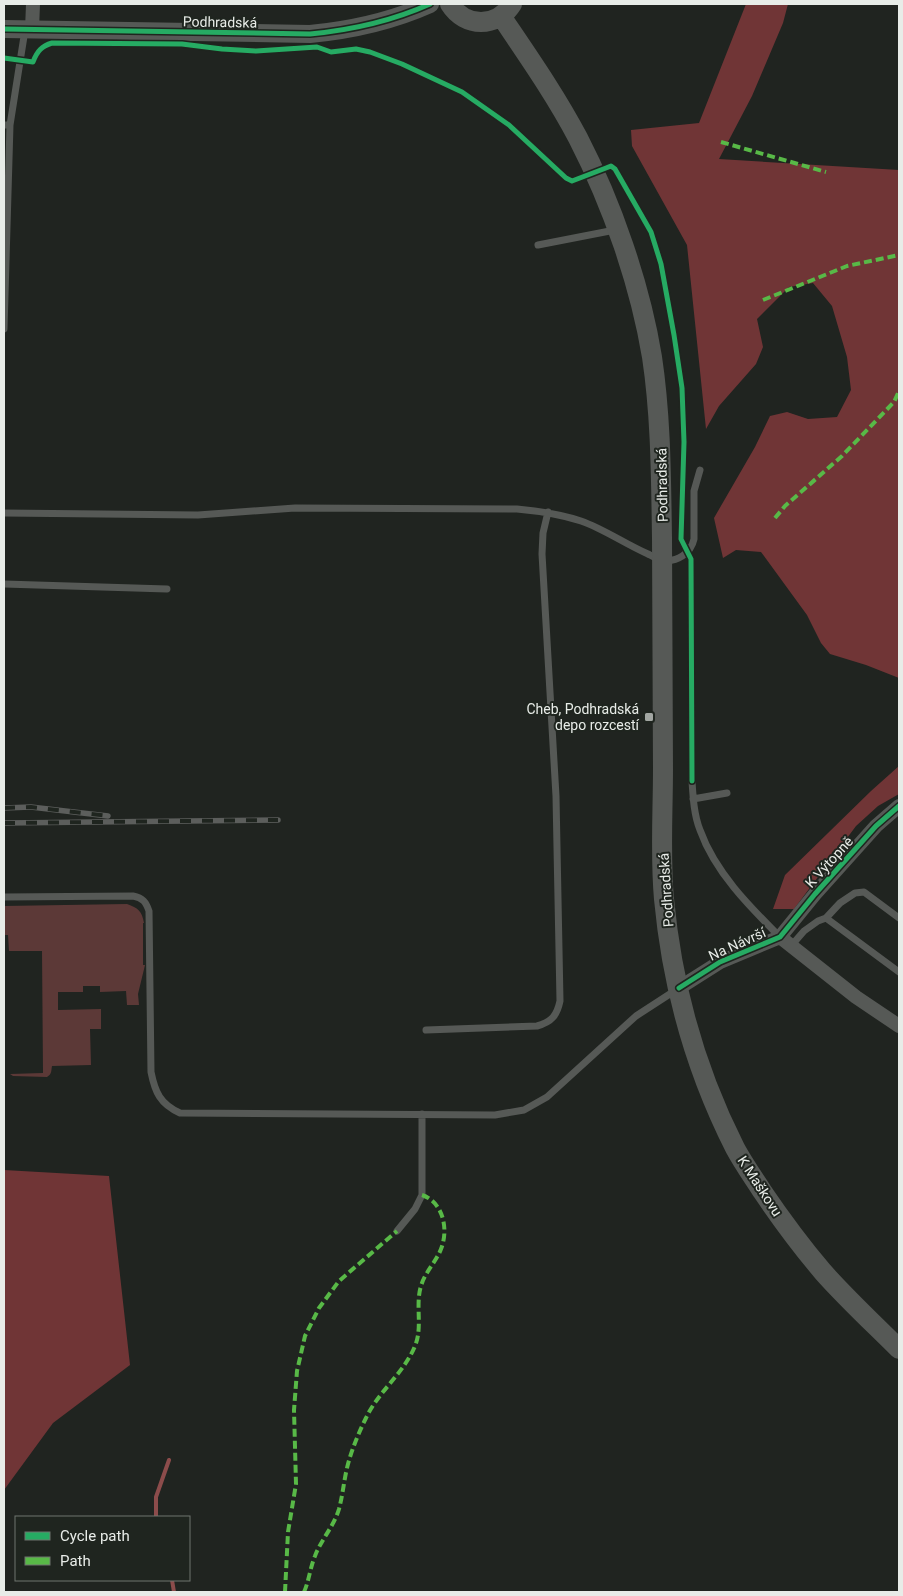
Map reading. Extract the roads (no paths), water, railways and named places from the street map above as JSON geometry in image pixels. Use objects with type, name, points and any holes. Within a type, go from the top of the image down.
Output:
[{"type":"main road","points":[[450,4],[459,15],[472,21],[487,22],[507,10]]},
{"type":"main road","name":"Podhradská","points":[[507,10],[578,138],[618,229],[644,319],[651,354],[661,444],[663,560],[662,859],[664,900],[679,988]]},
{"type":"main road","name":"K Maškovu","points":[[679,988],[688,1028],[703,1075],[737,1152],[786,1227],[824,1273],[899,1349]]},
{"type":"street","points":[[28,29],[33,4]]},
{"type":"street","name":"Podhradská","points":[[4,29],[310,34],[345,30],[381,22],[430,4]]},
{"type":"street","name":"K Výtopně","points":[[780,937],[815,894],[876,826],[899,806]]},
{"type":"street","name":"Na Návrší","points":[[679,988],[720,962],[780,937],[856,997],[899,1026]]},
{"type":"lane","points":[[4,329],[7,125],[28,29]]},
{"type":"lane","points":[[538,245],[618,229]]},
{"type":"lane","points":[[4,513],[198,515],[295,508],[517,509],[548,512],[583,521],[663,560],[679,558],[688,553],[693,546],[694,491],[700,470]]},
{"type":"lane","points":[[426,1030],[537,1026],[548,1023],[557,1013],[560,1001],[556,796],[542,554],[543,533],[548,512]]},
{"type":"lane","points":[[4,584],[167,589]]},
{"type":"lane","points":[[692,781],[693,800],[700,830],[719,866],[745,901],[780,937]]},
{"type":"lane","points":[[693,800],[727,793]]},
{"type":"lane","points":[[791,946],[804,931],[818,920],[826,918],[840,903],[855,893],[864,892],[899,918]]},
{"type":"lane","points":[[4,897],[133,896],[146,902],[149,911],[151,1072],[154,1089],[170,1109],[180,1113],[495,1115],[524,1110],[547,1096],[636,1016],[679,988]]},
{"type":"lane","points":[[826,918],[899,972]]},
{"type":"lane","points":[[397,1231],[415,1209],[422,1196],[422,1114]]},
{"type":"waterway","points":[[156,1516],[156,1497],[169,1460]]},
{"type":"waterway","points":[[172,1581],[174,1592]]},
{"type":"railway","points":[[4,808],[31,807],[108,816]]},
{"type":"railway","points":[[4,823],[278,820]]},
{"type":"place","name":"Cheb, Podhradská depo rozcestí","points":[[649,717]]}]
